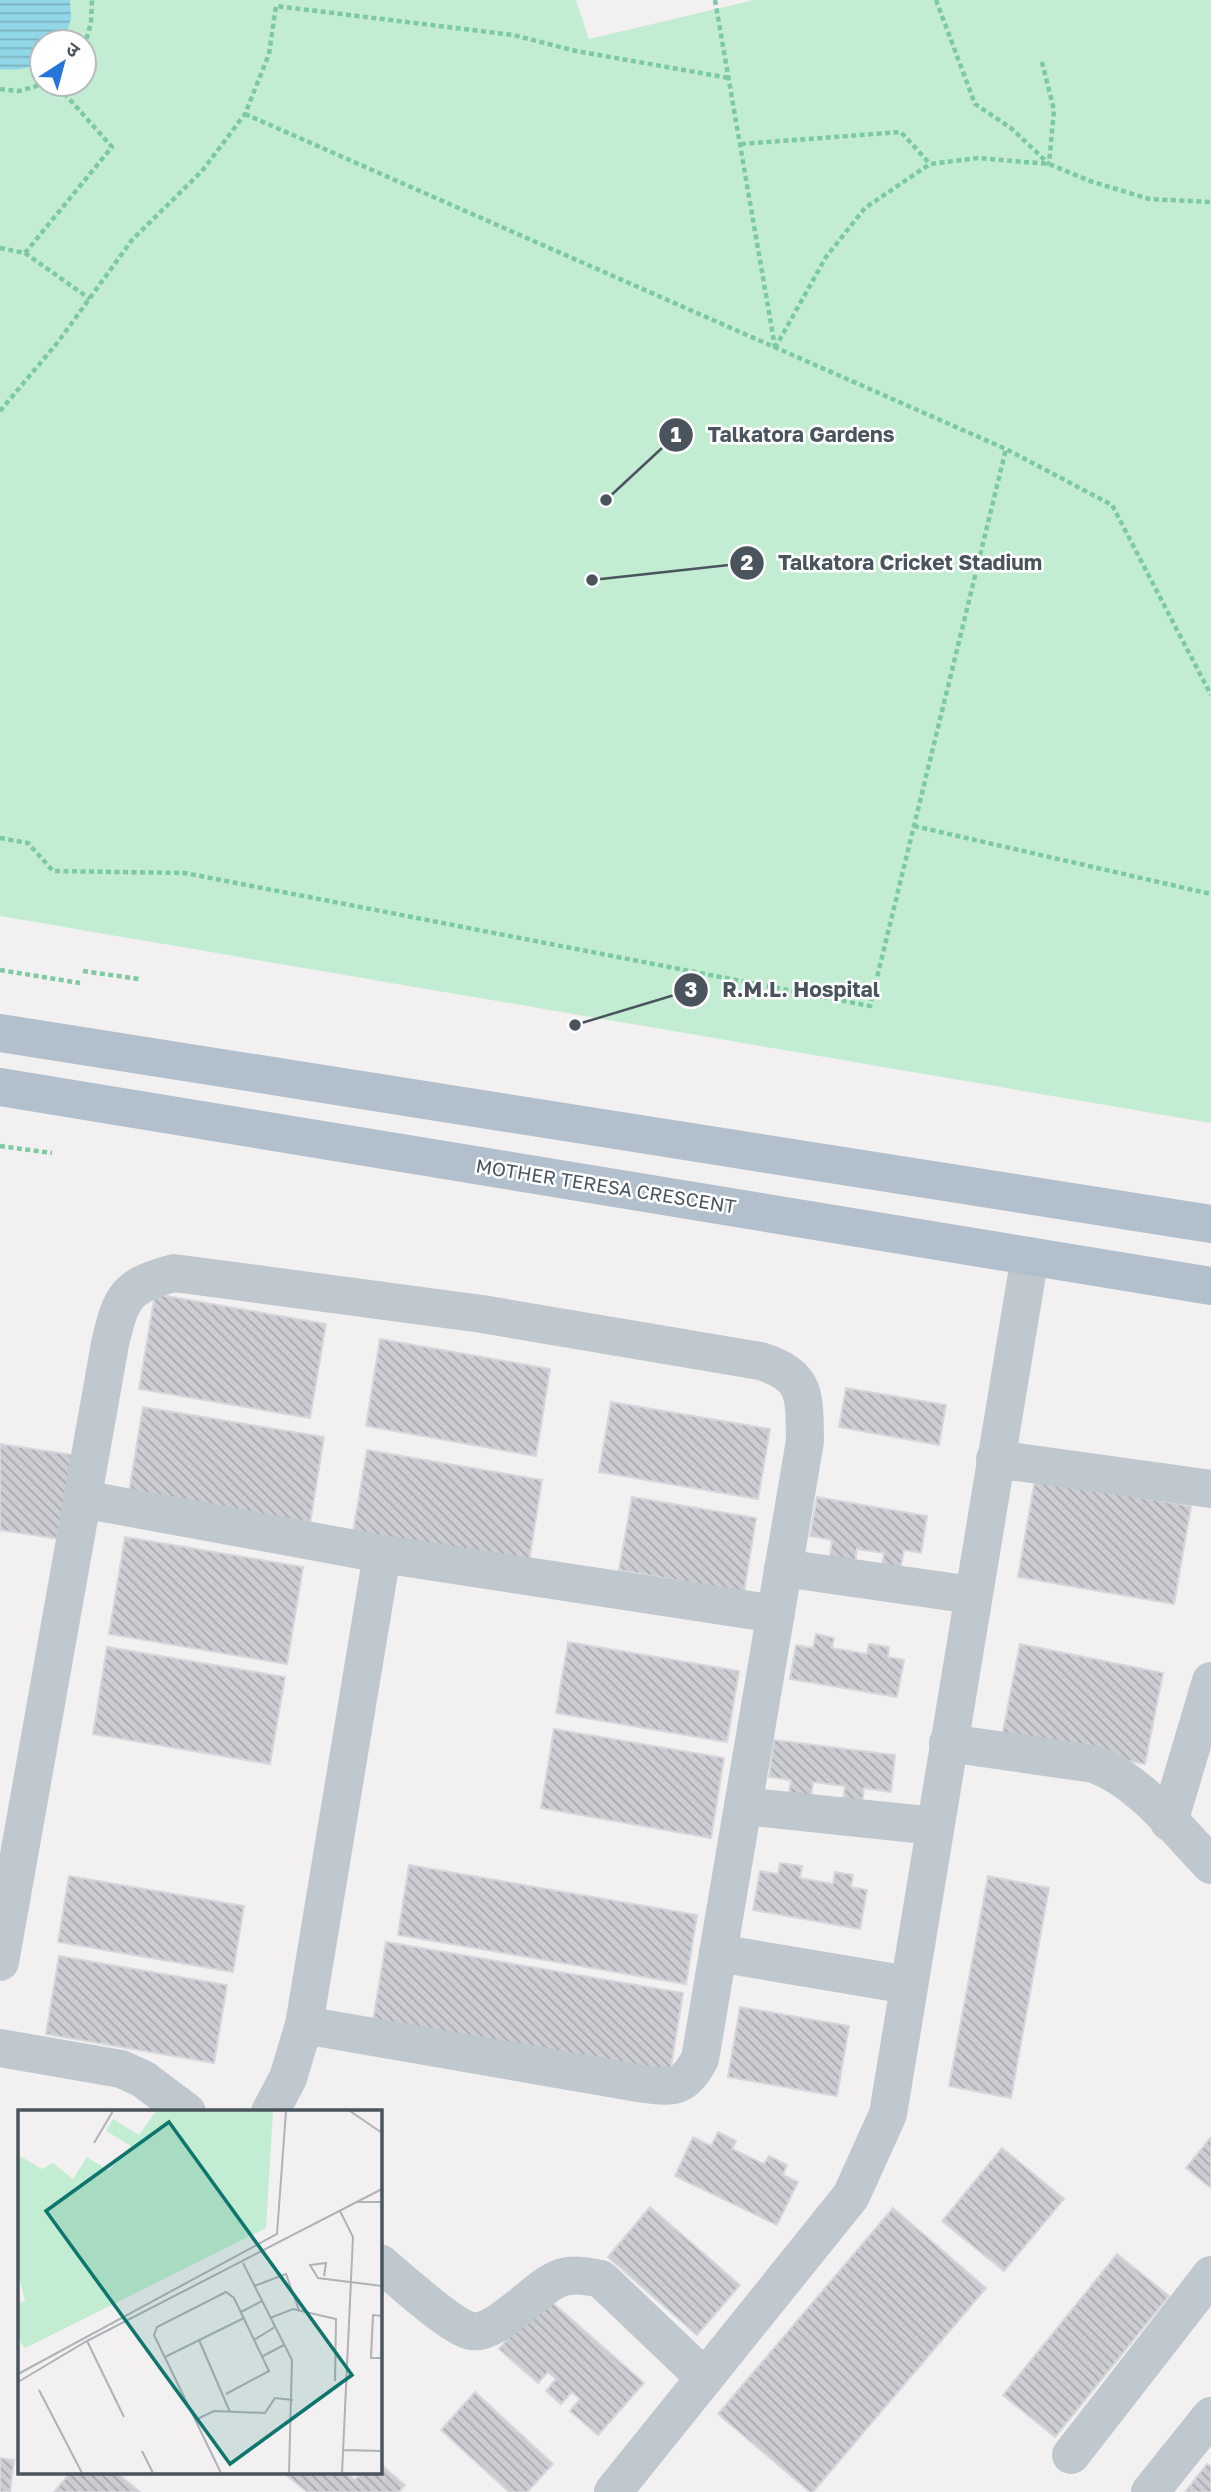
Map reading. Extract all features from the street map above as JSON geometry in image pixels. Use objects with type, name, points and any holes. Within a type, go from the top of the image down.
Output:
[{"type":"main road","points":[[0,1032],[1211,1224]]},
{"type":"main road","name":"MOTHER TERESA CRESCENT","points":[[0,1087],[1211,1286]]},
{"type":"street","points":[[613,2492],[851,2196],[888,2114],[1030,1256]]},
{"type":"street","points":[[0,1962],[119,1306],[147,1280],[174,1273],[482,1314],[782,1367],[797,1379],[804,1399],[805,1441],[699,2059],[689,2078],[671,2088],[304,2025]]},
{"type":"street","points":[[995,1459],[1211,1489]]},
{"type":"street","points":[[82,1499],[382,1554],[776,1614]]},
{"type":"street","points":[[271,2110],[288,2078],[304,2025],[382,1554]]},
{"type":"street","points":[[783,1568],[972,1595]]},
{"type":"street","points":[[1169,1822],[1211,1681]]},
{"type":"street","points":[[948,1743],[1094,1764],[1114,1772],[1134,1786],[1211,1865]]},
{"type":"street","points":[[743,1806],[934,1826]]},
{"type":"street","points":[[718,1953],[908,1985]]},
{"type":"street","points":[[0,2048],[121,2069],[143,2079],[184,2110]]},
{"type":"street","points":[[382,2265],[448,2318],[471,2331],[486,2329],[558,2279],[579,2275],[601,2278],[705,2378]]},
{"type":"street","points":[[1071,2455],[1211,2275]]},
{"type":"street","points":[[1150,2492],[1211,2416]]},
{"type":"path","points":[[90,28],[92,0]]},
{"type":"path","points":[[715,0],[775,348]]},
{"type":"path","points":[[936,0],[975,104],[1011,128],[1049,164]]},
{"type":"path","points":[[0,411],[90,299],[132,240],[202,171],[246,114],[269,54],[275,3],[513,35],[576,51],[729,78]]},
{"type":"path","points":[[1042,62],[1054,110],[1049,164]]},
{"type":"path","points":[[0,89],[19,91],[28,88]]},
{"type":"path","points":[[25,253],[112,147],[68,98]]},
{"type":"path","points":[[246,114],[1006,449],[1112,505],[1211,695]]},
{"type":"path","points":[[741,144],[901,132],[930,164]]},
{"type":"path","points":[[775,348],[826,257],[865,208],[930,164],[978,158],[1049,164],[1090,181],[1149,198],[1211,202]]},
{"type":"path","points":[[0,248],[25,253],[90,299]]},
{"type":"path","points":[[0,838],[28,843],[53,871],[185,873],[870,1006],[1006,449]]},
{"type":"path","points":[[914,826],[1211,894]]},
{"type":"path","points":[[0,970],[80,983]]},
{"type":"path","points":[[83,971],[139,979]]},
{"type":"path","points":[[0,1146],[52,1153]]},
{"type":"green space","points":[[0,0],[576,0],[589,39],[754,0],[1211,0],[1211,1123],[0,916]]},
{"type":"water","points":[[0,0],[70,0],[71,19],[68,28],[28,28],[28,67],[0,69]]},
{"type":"building","points":[[155,1294],[326,1324],[310,1418],[139,1389]]},
{"type":"building","points":[[380,1339],[550,1369],[536,1456],[366,1426]]},
{"type":"building","points":[[846,1388],[946,1405],[939,1445],[839,1427]]},
{"type":"building","points":[[611,1402],[770,1429],[758,1499],[599,1472]]},
{"type":"building","points":[[143,1407],[324,1437],[308,1536],[127,1504]]},
{"type":"building","points":[[0,1444],[73,1455],[60,1539],[0,1530]]},
{"type":"building","points":[[367,1450],[542,1480],[527,1574],[351,1544]]},
{"type":"building","points":[[1035,1479],[1191,1506],[1174,1604],[1018,1577]]},
{"type":"building","points":[[632,1497],[756,1518],[744,1592],[619,1570]]},
{"type":"building","points":[[817,1497],[927,1516],[921,1553],[904,1550],[899,1576],[881,1573],[884,1553],[857,1549],[854,1569],[829,1564],[832,1540],[810,1536]]},
{"type":"building","points":[[125,1537],[303,1567],[287,1664],[109,1634]]},
{"type":"building","points":[[816,1634],[834,1638],[832,1648],[867,1654],[869,1644],[889,1647],[888,1657],[904,1660],[897,1697],[790,1679],[796,1645],[813,1648]]},
{"type":"building","points":[[568,1642],[739,1671],[727,1742],[556,1713]]},
{"type":"building","points":[[1020,1644],[1163,1673],[1145,1764],[1002,1736]]},
{"type":"building","points":[[107,1647],[285,1677],[270,1764],[93,1734]]},
{"type":"building","points":[[554,1729],[724,1758],[711,1838],[541,1808]]},
{"type":"building","points":[[774,1740],[895,1755],[891,1792],[864,1788],[862,1804],[843,1801],[845,1786],[813,1782],[811,1796],[789,1793],[791,1780],[769,1777]]},
{"type":"building","points":[[780,1863],[802,1866],[800,1878],[833,1884],[835,1872],[853,1875],[851,1887],[867,1890],[860,1929],[753,1910],[760,1871],[778,1874]]},
{"type":"building","points":[[409,1865],[697,1915],[686,1984],[398,1935]]},
{"type":"building","points":[[69,1876],[244,1906],[233,1972],[58,1942]]},
{"type":"building","points":[[988,1876],[1049,1888],[1011,2098],[949,2086]]},
{"type":"building","points":[[386,1942],[683,1993],[670,2072],[373,2021]]},
{"type":"building","points":[[59,1956],[227,1985],[214,2063],[46,2034]]},
{"type":"building","points":[[740,2007],[849,2026],[837,2096],[728,2077]]},
{"type":"building","points":[[718,2132],[736,2141],[732,2149],[764,2164],[769,2156],[787,2165],[783,2175],[798,2182],[777,2225],[675,2176],[693,2137],[711,2146]]},
{"type":"building","points":[[1211,2137],[1211,2188],[1186,2168]]},
{"type":"building","points":[[1002,2148],[1064,2199],[1004,2271],[942,2221]]},
{"type":"building","points":[[650,2207],[740,2285],[697,2335],[608,2257]]},
{"type":"building","points":[[893,2208],[986,2288],[813,2492],[810,2492],[718,2414]]},
{"type":"building","points":[[1117,2254],[1169,2296],[1055,2437],[1003,2395]]},
{"type":"building","points":[[545,2296],[644,2383],[598,2435],[570,2411],[580,2399],[572,2392],[561,2404],[546,2391],[556,2379],[548,2372],[538,2383],[499,2349]]},
{"type":"building","points":[[475,2392],[553,2464],[527,2492],[509,2492],[441,2430]]},
{"type":"building","points":[[0,2458],[14,2460],[10,2492],[0,2492]]},
{"type":"building","points":[[1207,2464],[1211,2466],[1211,2492],[1185,2492]]},
{"type":"building","points":[[382,2466],[405,2485],[399,2492],[307,2492],[285,2474],[347,2474],[355,2480],[360,2474],[382,2474]]},
{"type":"building","points":[[69,2474],[118,2474],[140,2492],[54,2492]]},
{"type":"place","name":"Talkatora Gardens","points":[[606,500]]},
{"type":"place","name":"Talkatora Cricket Stadium","points":[[592,580]]},
{"type":"place","name":"R.M.L. Hospital","points":[[575,1025]]}]
